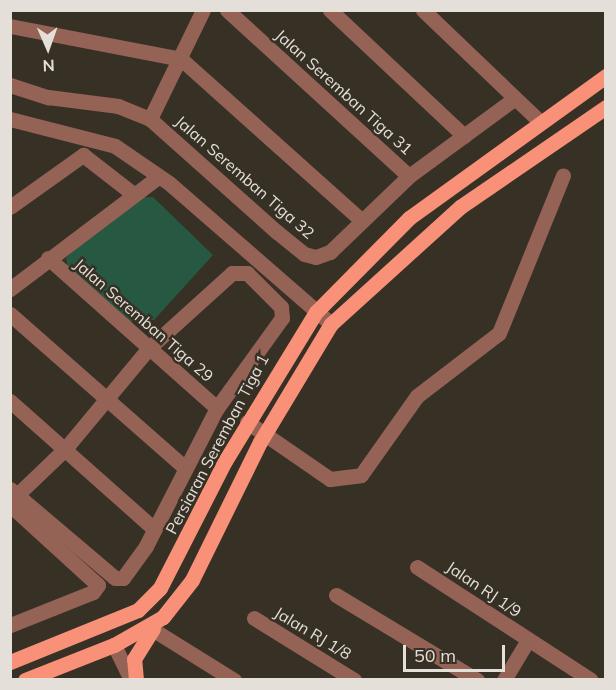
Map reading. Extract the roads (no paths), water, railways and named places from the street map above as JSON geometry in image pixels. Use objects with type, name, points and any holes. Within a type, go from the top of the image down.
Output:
[{"type":"main road","name":"Persiaran Seremban Tiga 1","points":[[10,662],[106,625],[138,610],[160,588],[247,422],[316,312],[409,218],[606,76]]},
{"type":"main road","points":[[129,679],[134,659],[152,629],[192,580],[266,432],[331,324],[460,207],[606,107]]},
{"type":"main road","points":[[25,680],[114,645],[163,617]]},
{"type":"main road","points":[[106,625],[114,645]]},
{"type":"street","points":[[150,119],[203,10]]},
{"type":"street","name":"Jalan Seremban Tiga 31","points":[[228,10],[409,176]]},
{"type":"street","points":[[330,10],[465,136]]},
{"type":"street","points":[[423,10],[540,122]]},
{"type":"street","points":[[10,26],[181,59],[363,221]]},
{"type":"street","name":"Jalan Seremban Tiga 32","points":[[10,85],[48,97],[118,106],[150,119],[304,254],[330,252],[409,176],[514,99]]},
{"type":"street","points":[[10,120],[86,135],[114,146],[159,177],[331,324]]},
{"type":"street","points":[[12,202],[83,155],[132,193]]},
{"type":"street","points":[[247,422],[266,432],[330,478],[361,475],[417,396],[500,333],[563,175]]},
{"type":"street","points":[[10,289],[132,193],[159,177]]},
{"type":"street","name":"Jalan Seremban Tiga 29","points":[[48,258],[217,408]]},
{"type":"street","points":[[240,270],[283,312],[217,408],[153,528],[119,579],[13,496],[65,449],[148,349],[240,270]]},
{"type":"street","points":[[10,314],[185,468]]},
{"type":"street","points":[[10,401],[153,528]]},
{"type":"street","points":[[10,625],[93,592],[98,585],[13,496]]},
{"type":"street","name":"Jalan RJ 1/9","points":[[417,567],[591,680]]},
{"type":"street","points":[[336,595],[477,680]]},
{"type":"street","name":"Jalan RJ 1/8","points":[[254,618],[354,680]]},
{"type":"street","points":[[152,629],[234,680]]},
{"type":"street","points":[[504,680],[528,640]]},
{"type":"street","points":[[114,645],[129,679]]}]
